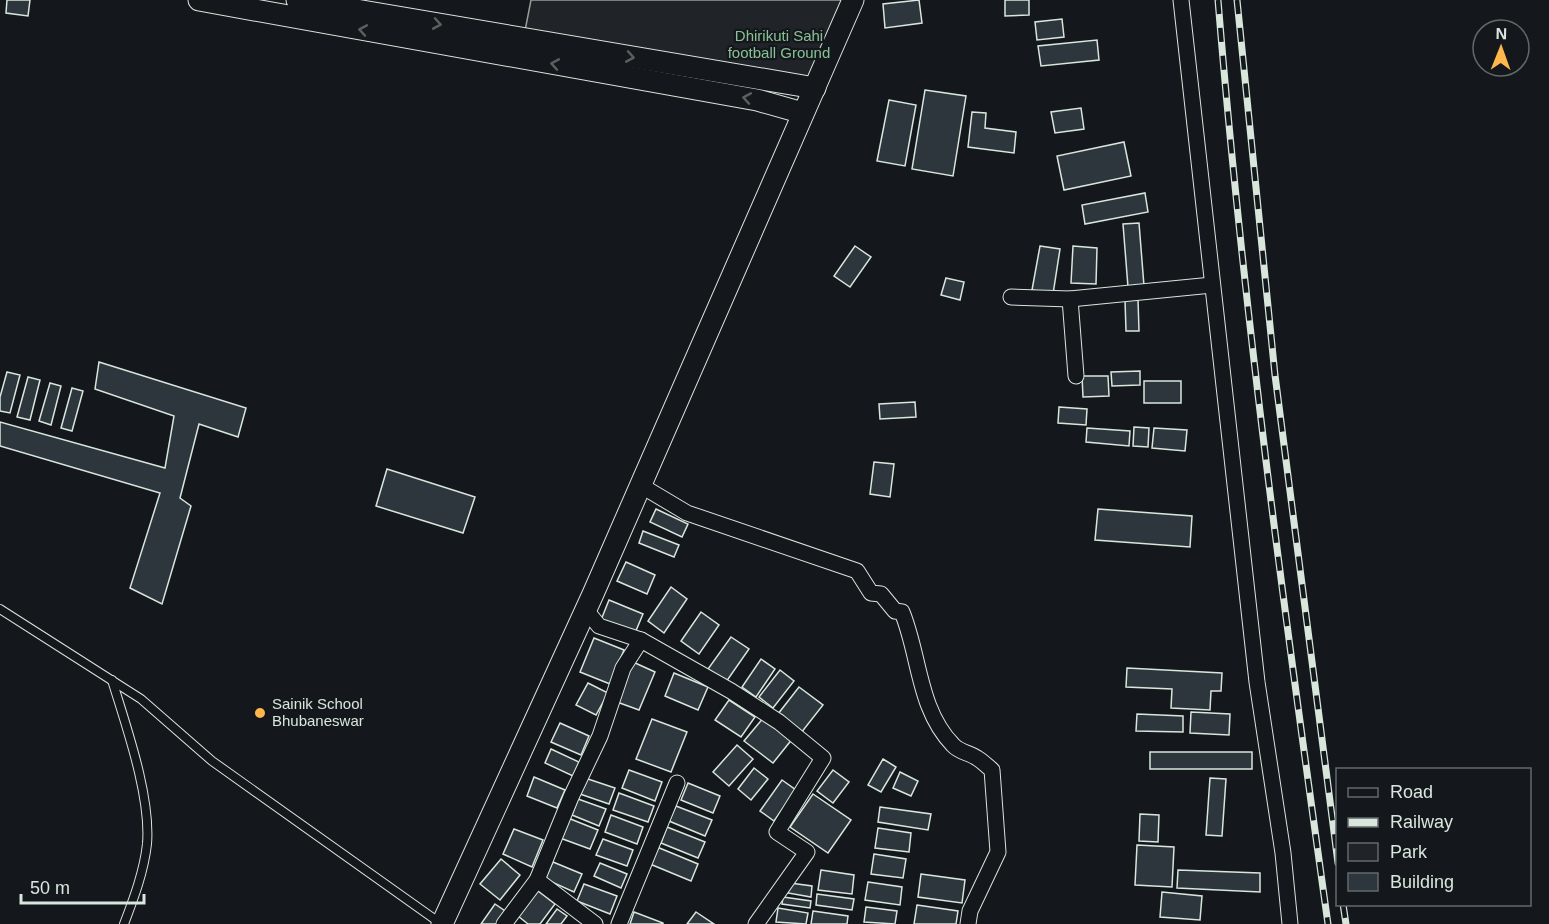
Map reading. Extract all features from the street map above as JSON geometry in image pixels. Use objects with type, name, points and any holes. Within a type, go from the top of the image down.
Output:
[{"type":"street","points":[[199,0],[757,100],[803,113]]},
{"type":"street","points":[[297,0],[815,88]]},
{"type":"street","points":[[442,924],[586,610],[853,0]]},
{"type":"street","points":[[1181,0],[1257,682],[1283,853],[1290,924]]},
{"type":"street","points":[[1011,297],[1070,299],[1212,285]]},
{"type":"street","points":[[1070,299],[1076,376]]},
{"type":"street","points":[[640,485],[687,513],[857,571],[871,593],[881,594],[895,611],[903,612],[912,635],[921,682],[940,730],[955,747],[977,758],[992,770],[998,852],[970,911],[968,924]]},
{"type":"street","points":[[586,610],[599,626],[641,640],[760,710],[823,758],[777,832],[807,852],[756,924]]},
{"type":"street","points":[[504,924],[537,880],[571,797],[600,736],[623,668],[641,640]]},
{"type":"street","points":[[619,924],[677,783]]},
{"type":"street","points":[[537,880],[596,924]]},
{"type":"lane","points":[[0,609],[141,699],[212,761],[442,924]]},
{"type":"lane","points":[[112,680],[141,784],[147,843],[136,894],[124,924]]},
{"type":"green space","name":"Dhirikuti Sahi football Ground","points":[[531,0],[848,0],[804,93],[523,41]]},
{"type":"building","points":[[7,0],[30,0],[28,16],[6,13]]},
{"type":"building","points":[[919,0],[922,23],[885,28],[883,4]]},
{"type":"building","points":[[1005,0],[1029,0],[1029,15],[1005,16]]},
{"type":"building","points":[[1062,19],[1064,37],[1037,40],[1035,22]]},
{"type":"building","points":[[1097,40],[1099,60],[1041,66],[1038,46]]},
{"type":"building","points":[[925,90],[966,96],[953,176],[912,169]]},
{"type":"building","points":[[889,100],[916,105],[905,166],[877,161]]},
{"type":"building","points":[[1081,108],[1084,129],[1055,133],[1051,112]]},
{"type":"building","points":[[972,112],[986,113],[985,128],[1016,132],[1014,153],[968,147]]},
{"type":"building","points":[[1124,142],[1131,176],[1064,190],[1057,156]]},
{"type":"building","points":[[1145,193],[1148,212],[1085,224],[1082,205]]},
{"type":"building","points":[[1139,223],[1144,286],[1128,287],[1123,224]]},
{"type":"building","points":[[855,246],[871,257],[850,287],[834,276]]},
{"type":"building","points":[[1040,246],[1060,249],[1053,294],[1032,290]]},
{"type":"building","points":[[1073,246],[1097,248],[1096,284],[1071,283]]},
{"type":"building","points":[[946,278],[964,282],[960,300],[941,295]]},
{"type":"building","points":[[1138,299],[1139,331],[1126,331],[1125,300]]},
{"type":"building","points":[[99,362],[246,408],[238,437],[199,424],[180,498],[191,506],[162,604],[130,588],[160,493],[0,446],[0,422],[165,468],[174,416],[95,389]]},
{"type":"building","points":[[1140,371],[1140,385],[1112,386],[1111,372]]},
{"type":"building","points":[[7,372],[20,375],[10,413],[0,411],[0,397]]},
{"type":"building","points":[[1082,376],[1108,376],[1109,396],[1083,397]]},
{"type":"building","points":[[28,377],[40,380],[30,420],[17,417]]},
{"type":"building","points":[[1144,381],[1181,381],[1181,403],[1144,403]]},
{"type":"building","points":[[50,383],[61,386],[51,425],[39,421]]},
{"type":"building","points":[[72,388],[83,391],[72,431],[61,428]]},
{"type":"building","points":[[915,402],[916,417],[880,419],[879,404]]},
{"type":"building","points":[[1059,407],[1087,409],[1086,425],[1058,423]]},
{"type":"building","points":[[1134,427],[1149,428],[1148,447],[1133,446]]},
{"type":"building","points":[[1087,428],[1130,431],[1129,446],[1086,442]]},
{"type":"building","points":[[1154,428],[1187,430],[1185,451],[1152,448]]},
{"type":"building","points":[[874,462],[894,464],[890,497],[870,494]]},
{"type":"building","points":[[387,469],[475,497],[463,533],[376,506]]},
{"type":"building","points":[[656,509],[688,524],[682,537],[650,522]]},
{"type":"building","points":[[1098,509],[1192,516],[1190,547],[1095,540]]},
{"type":"building","points":[[643,531],[679,545],[674,557],[639,543]]},
{"type":"building","points":[[626,562],[655,575],[647,594],[617,581]]},
{"type":"building","points":[[671,587],[687,599],[664,633],[648,621]]},
{"type":"building","points":[[609,600],[643,614],[635,633],[601,620]]},
{"type":"building","points":[[701,612],[719,625],[699,654],[681,641]]},
{"type":"building","points":[[731,637],[749,649],[726,682],[708,669]]},
{"type":"building","points":[[594,638],[624,650],[610,684],[580,672]]},
{"type":"building","points":[[761,659],[775,669],[756,697],[742,687]]},
{"type":"building","points":[[633,662],[655,672],[639,710],[617,702]]},
{"type":"building","points":[[1127,668],[1222,673],[1221,691],[1211,691],[1210,710],[1171,708],[1172,689],[1126,687]]},
{"type":"building","points":[[780,670],[794,681],[773,708],[759,697]]},
{"type":"building","points":[[674,673],[708,687],[698,710],[665,696]]},
{"type":"building","points":[[588,683],[608,693],[596,715],[576,705]]},
{"type":"building","points":[[799,687],[823,705],[801,733],[778,714]]},
{"type":"building","points":[[729,700],[755,717],[741,737],[715,720]]},
{"type":"building","points":[[1191,712],[1230,714],[1229,735],[1190,733]]},
{"type":"building","points":[[1137,714],[1183,716],[1183,732],[1136,731]]},
{"type":"building","points":[[765,716],[793,738],[773,763],[744,741]]},
{"type":"building","points":[[652,719],[687,732],[671,772],[636,759]]},
{"type":"building","points":[[560,723],[589,736],[581,755],[551,742]]},
{"type":"building","points":[[737,745],[753,759],[729,786],[713,772]]},
{"type":"building","points":[[551,749],[579,762],[573,776],[545,763]]},
{"type":"building","points":[[1150,752],[1252,752],[1252,769],[1150,769]]},
{"type":"building","points":[[883,759],[896,767],[881,792],[868,785]]},
{"type":"building","points":[[754,768],[768,779],[751,800],[738,789]]},
{"type":"building","points":[[629,770],[662,782],[655,801],[622,788]]},
{"type":"building","points":[[833,770],[849,782],[833,803],[817,791]]},
{"type":"building","points":[[900,772],[918,781],[911,796],[893,788]]},
{"type":"building","points":[[534,777],[565,790],[557,808],[527,796]]},
{"type":"building","points":[[585,778],[615,788],[609,804],[580,794]]},
{"type":"building","points":[[1210,778],[1226,779],[1222,836],[1206,835]]},
{"type":"building","points":[[782,780],[796,790],[774,821],[760,811]]},
{"type":"building","points":[[688,783],[720,796],[713,813],[681,800]]},
{"type":"building","points":[[619,793],[654,806],[648,822],[613,810]]},
{"type":"building","points":[[813,794],[851,820],[828,853],[790,827]]},
{"type":"building","points":[[578,799],[606,809],[599,826],[572,815]]},
{"type":"building","points":[[676,806],[712,820],[705,836],[669,821]]},
{"type":"building","points":[[880,807],[931,814],[928,830],[878,822]]},
{"type":"building","points":[[1140,814],[1159,815],[1158,842],[1139,841]]},
{"type":"building","points":[[611,815],[643,827],[637,844],[605,832]]},
{"type":"building","points":[[568,818],[598,830],[590,849],[560,838]]},
{"type":"building","points":[[667,827],[705,842],[698,858],[661,843]]},
{"type":"building","points":[[878,828],[911,833],[909,852],[875,848]]},
{"type":"building","points":[[514,829],[543,840],[532,867],[503,854]]},
{"type":"building","points":[[603,839],[633,850],[627,866],[596,855]]},
{"type":"building","points":[[1137,845],[1174,847],[1172,887],[1135,885]]},
{"type":"building","points":[[657,847],[698,864],[691,881],[650,864]]},
{"type":"building","points":[[874,854],[906,859],[903,878],[871,874]]},
{"type":"building","points":[[501,859],[520,875],[500,900],[480,884]]},
{"type":"building","points":[[553,862],[582,874],[574,892],[545,879]]},
{"type":"building","points":[[600,863],[627,874],[621,888],[594,876]]},
{"type":"building","points":[[821,870],[854,875],[852,894],[818,890]]},
{"type":"building","points":[[1178,870],[1260,873],[1260,892],[1177,888]]},
{"type":"building","points":[[921,874],[965,880],[962,903],[918,897]]},
{"type":"building","points":[[868,882],[902,887],[900,905],[865,900]]},
{"type":"building","points":[[790,883],[812,886],[811,897],[788,893]]},
{"type":"building","points":[[584,884],[617,896],[610,914],[577,901]]},
{"type":"building","points":[[538,891],[555,904],[540,924],[528,924],[518,916]]},
{"type":"building","points":[[1162,892],[1202,896],[1200,920],[1160,917]]},
{"type":"building","points":[[817,894],[854,899],[852,910],[816,905]]},
{"type":"building","points":[[783,897],[811,901],[810,908],[782,904]]},
{"type":"building","points":[[495,904],[508,913],[500,924],[481,924]]},
{"type":"building","points":[[917,905],[958,911],[956,924],[914,924]]},
{"type":"building","points":[[866,907],[897,911],[895,924],[864,922]]},
{"type":"building","points":[[778,908],[808,913],[806,924],[776,922]]},
{"type":"building","points":[[557,909],[567,916],[561,924],[546,924]]},
{"type":"building","points":[[813,911],[848,916],[847,924],[811,924]]},
{"type":"building","points":[[634,912],[663,923],[663,924],[630,924]]},
{"type":"building","points":[[696,912],[714,924],[687,924]]},
{"type":"railway","points":[[1218,0],[1252,347],[1328,924]]},
{"type":"railway","points":[[1237,0],[1275,375],[1336,848]]},
{"type":"railway","points":[[1343,906],[1346,924]]},
{"type":"place","name":"Sainik School Bhubaneswar","points":[[260,713]]}]
